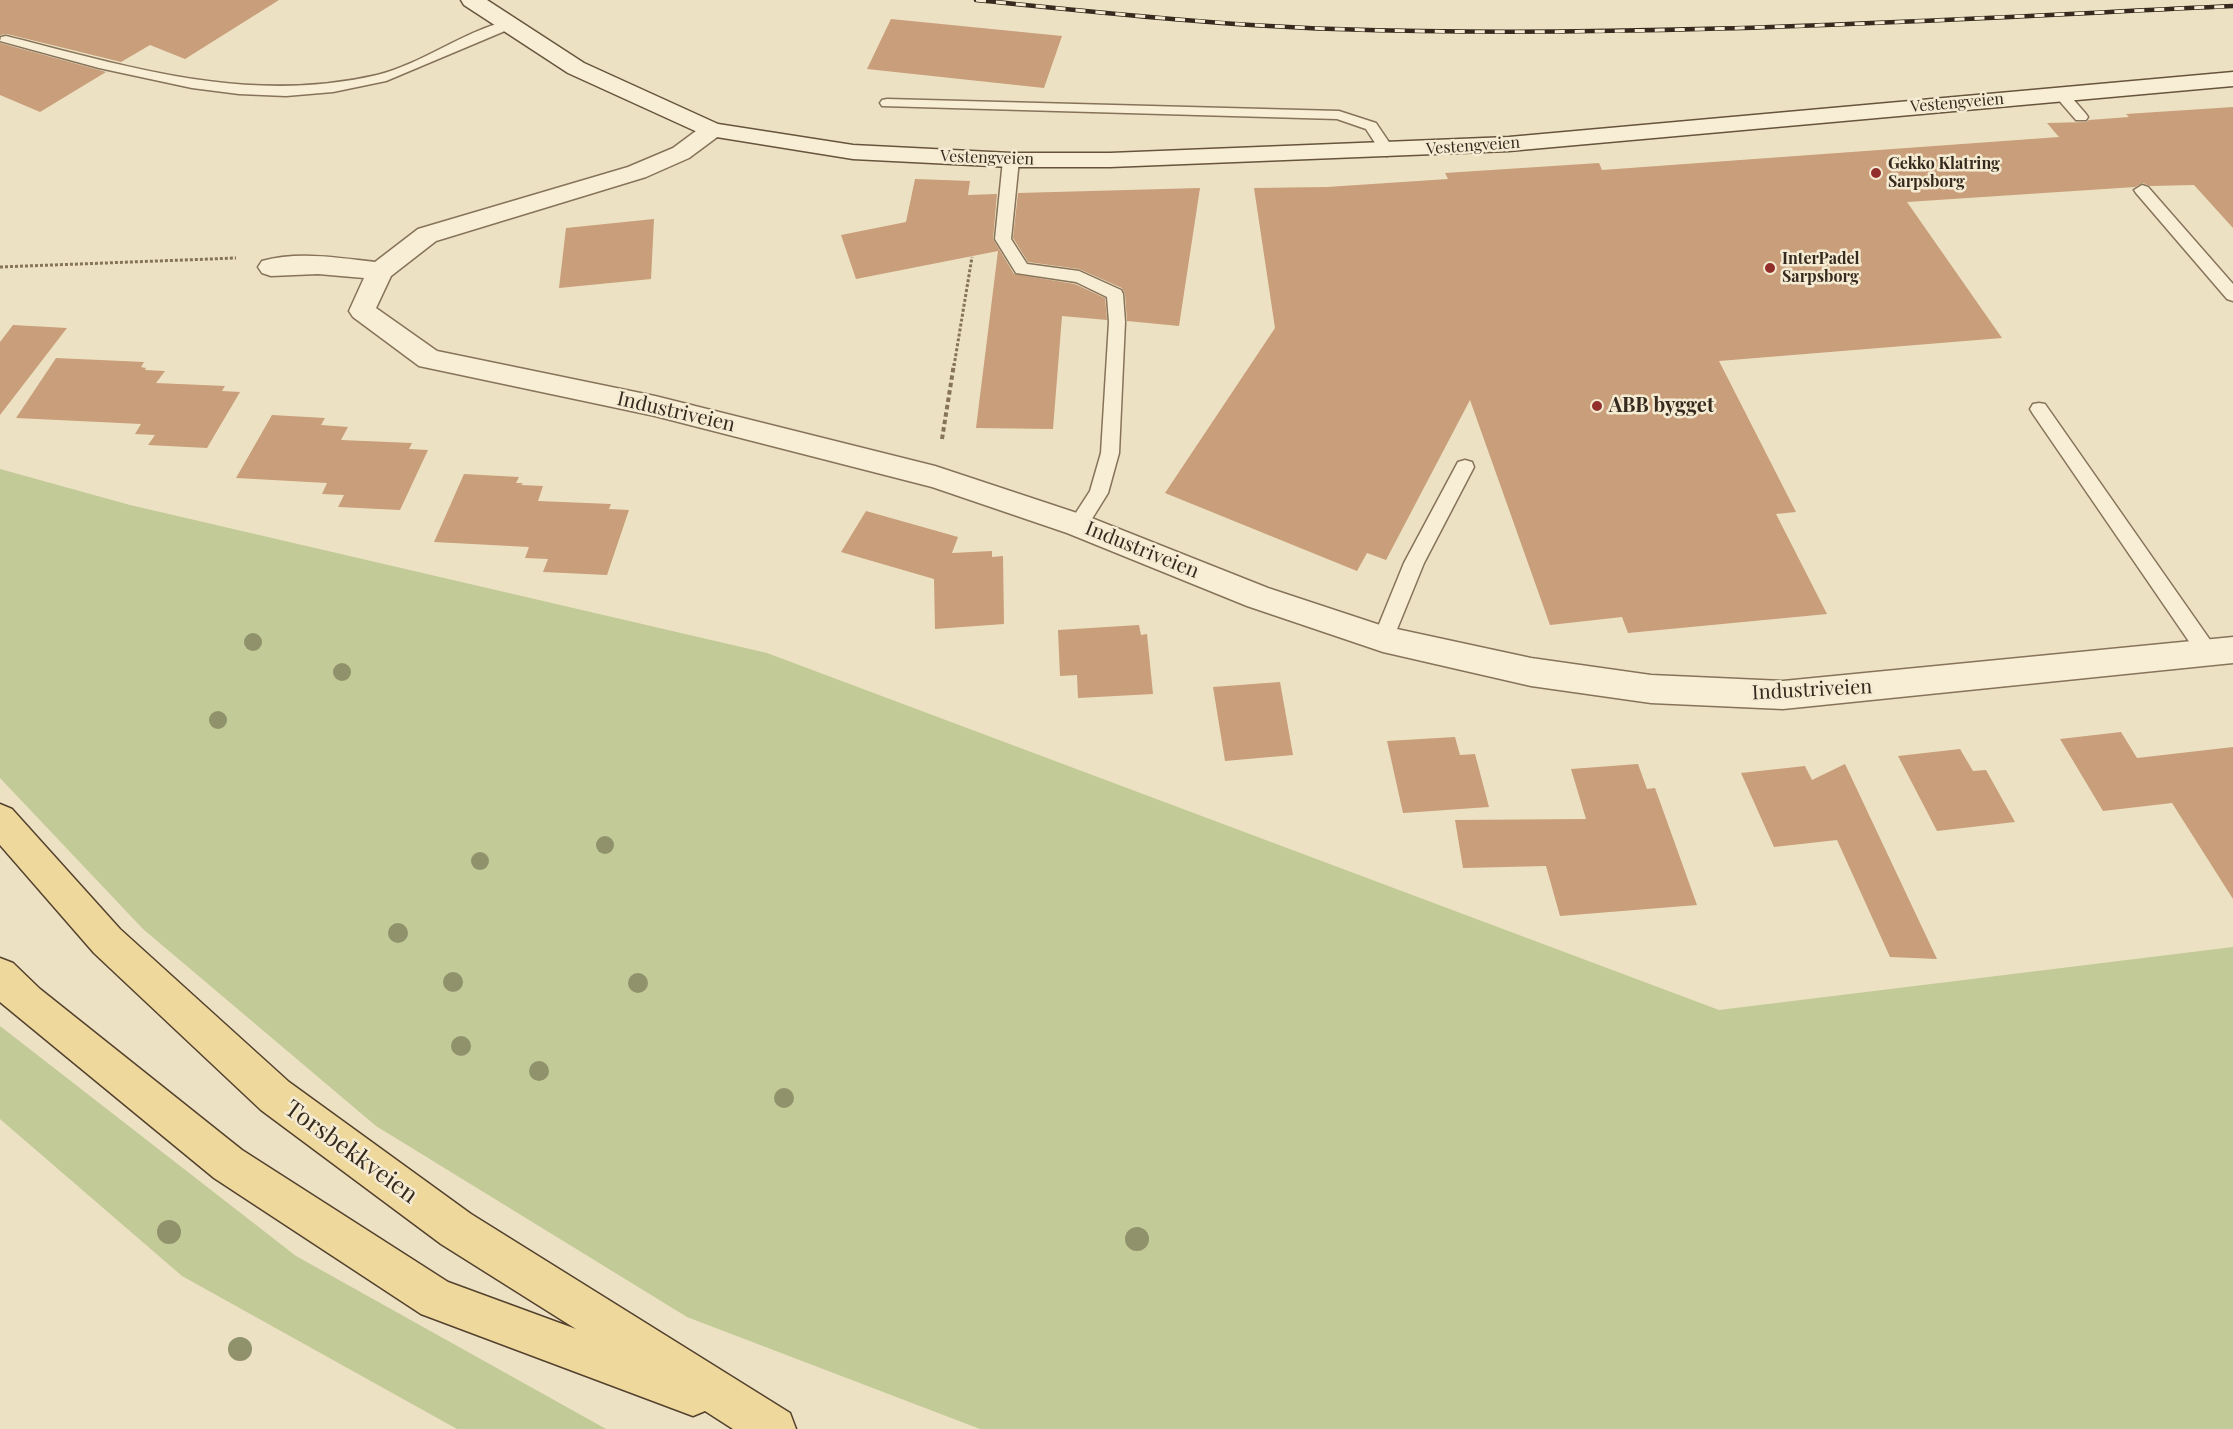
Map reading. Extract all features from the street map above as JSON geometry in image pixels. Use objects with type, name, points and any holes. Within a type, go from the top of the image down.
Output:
[{"type":"main road","name":"Torsbekkveien","points":[[0,820],[107,941],[275,1096],[456,1229],[765,1423]]},
{"type":"main road","name":"Torsbekkveien","points":[[0,975],[27,1002],[228,1164],[436,1299],[765,1423]]},
{"type":"street","name":"Vestengveien","points":[[472,0],[576,68],[712,130],[854,152],[1011,160],[1110,160],[1387,151],[1509,144],[2233,79]]},
{"type":"street","name":"Industriveien","points":[[712,130],[681,153],[637,172],[427,235],[380,271],[362,311],[429,358],[655,406],[935,477],[1078,525],[1258,597],[1383,639],[1530,672],[1640,687],[1783,695],[2221,651]]},
{"type":"street","points":[[271,267],[318,265],[380,271]]},
{"type":"lane","points":[[6,40],[183,84],[235,91],[288,92],[334,89],[383,78],[507,25]]},
{"type":"lane","points":[[2061,94],[2081,117]]},
{"type":"lane","points":[[887,103],[1339,115],[1371,126],[1387,151]]},
{"type":"lane","points":[[1011,160],[1003,239],[1022,269],[1079,277],[1115,294],[1117,322],[1110,453],[1099,493],[1078,525]]},
{"type":"lane","points":[[2142,190],[2233,295]]},
{"type":"lane","name":"Industriveien","points":[[2039,410],[2221,651]]},
{"type":"lane","points":[[1383,639],[1414,563],[1465,467]]},
{"type":"path","points":[[935,477],[973,253]]},
{"type":"path","points":[[0,267],[246,258],[271,267]]},
{"type":"green space","points":[[0,469],[130,505],[767,653],[1719,1010],[2233,947],[2233,1429],[980,1429],[687,1317],[376,1126],[143,929],[0,778]]},
{"type":"green space","points":[[0,1026],[296,1256],[606,1429],[457,1429],[182,1276],[0,1119]]},
{"type":"building","points":[[0,0],[279,0],[185,59],[150,45],[121,62],[7,34],[0,35]]},
{"type":"building","points":[[891,19],[1062,36],[1044,88],[867,69]]},
{"type":"building","points":[[0,43],[106,72],[40,112],[0,95]]},
{"type":"building","name":"ABB bygget","points":[[2233,107],[2233,228],[2194,185],[2150,186],[2143,183],[2135,187],[1907,202],[2002,338],[1719,361],[1796,512],[1776,514],[1827,614],[1628,633],[1622,617],[1550,625],[1470,400],[1386,560],[1367,553],[1357,571],[1165,493],[1275,328],[1254,188],[1327,187],[1448,179],[1445,173],[1599,163],[1602,170],[2059,137],[2047,123],[2086,122],[2129,117],[2126,114]]},
{"type":"building","points":[[915,179],[970,181],[968,195],[997,194],[993,239],[1014,274],[1075,284],[1105,298],[1107,320],[1062,316],[1053,429],[976,428],[998,251],[856,279],[841,235],[906,222]]},
{"type":"building","points":[[1200,188],[1179,326],[1127,321],[1125,294],[1122,288],[1079,269],[1028,262],[1013,238],[1018,193]]},
{"type":"building","points":[[654,219],[651,279],[559,288],[566,228]]},
{"type":"building","points":[[13,325],[67,328],[0,415],[0,342]]},
{"type":"building","points":[[56,358],[144,362],[141,367],[146,368],[145,370],[165,371],[156,383],[225,386],[222,391],[240,392],[207,448],[148,445],[155,435],[135,434],[141,424],[16,418]]},
{"type":"building","points":[[272,415],[325,418],[321,425],[348,427],[341,440],[412,443],[409,449],[428,450],[400,510],[338,507],[344,495],[322,494],[327,483],[236,478]]},
{"type":"building","points":[[464,474],[519,477],[516,483],[523,483],[521,485],[543,486],[538,501],[611,504],[609,509],[629,510],[607,575],[543,572],[548,559],[525,558],[529,547],[434,542]]},
{"type":"building","points":[[866,511],[958,537],[952,553],[992,551],[992,557],[1003,556],[1004,624],[935,629],[934,579],[841,552]]},
{"type":"building","points":[[1139,625],[1141,635],[1147,634],[1153,694],[1078,698],[1077,675],[1060,676],[1058,630]]},
{"type":"building","points":[[1280,682],[1293,755],[1225,761],[1213,687]]},
{"type":"building","points":[[2121,732],[2137,758],[2233,747],[2233,899],[2172,803],[2103,811],[2060,739]]},
{"type":"building","points":[[1455,737],[1460,755],[1475,754],[1489,807],[1403,813],[1387,741]]},
{"type":"building","points":[[1960,749],[1973,771],[1986,770],[2015,822],[1937,831],[1898,756]]},
{"type":"building","points":[[1638,764],[1647,789],[1655,788],[1697,905],[1560,916],[1546,866],[1463,868],[1455,820],[1586,819],[1571,769]]},
{"type":"building","points":[[1845,764],[1937,959],[1890,957],[1837,840],[1774,847],[1741,773],[1805,766],[1812,780]]},
{"type":"railway","points":[[976,0],[1156,18],[1335,29],[1560,32],[1897,22],[2233,6]]},
{"type":"place","name":"Gekko Klatring Sarpsborg","points":[[1876,173]]},
{"type":"place","name":"InterPadel Sarpsborg","points":[[1770,268]]},
{"type":"place","name":"ABB bygget","points":[[1597,406]]}]
